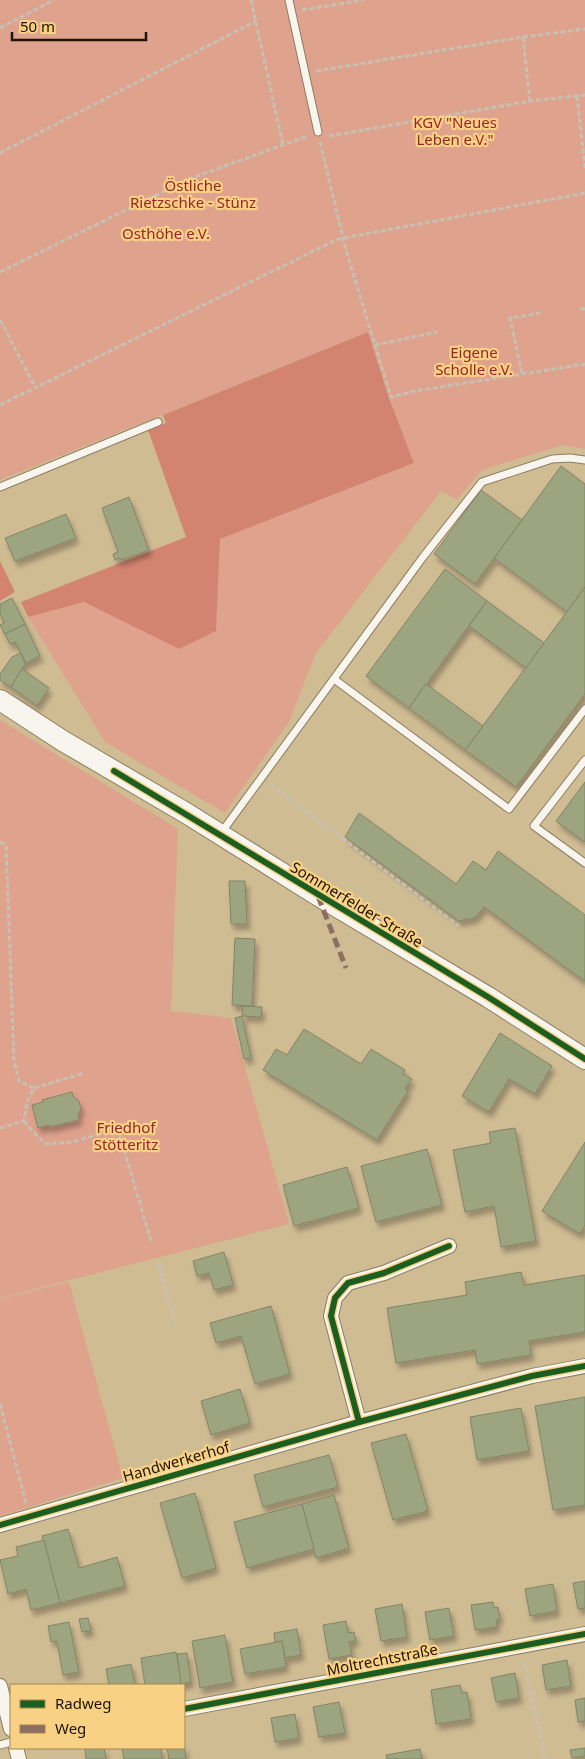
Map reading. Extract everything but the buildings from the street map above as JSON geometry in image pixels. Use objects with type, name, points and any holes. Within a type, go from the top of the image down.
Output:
[{"type":"main road","name":"Sommerfelder Straße","points":[[0,700],[63,741],[488,997],[585,1060]]},
{"type":"street","points":[[359,1422],[331,1316],[335,1298],[348,1283],[384,1273],[449,1246]]},
{"type":"street","name":"Handwerkerhof","points":[[0,1525],[359,1422],[532,1376],[585,1366]]},
{"type":"street","name":"Moltrechtstraße","points":[[185,1709],[585,1634]]},
{"type":"street","points":[[0,1686],[10,1725]]},
{"type":"lane","points":[[289,0],[318,132]]},
{"type":"lane","points":[[0,488],[158,422]]},
{"type":"lane","points":[[220,834],[423,557],[482,482],[552,459],[570,458],[585,460]]},
{"type":"lane","points":[[334,679],[509,810],[585,709]]},
{"type":"lane","points":[[585,760],[534,826],[585,863]]},
{"type":"path","points":[[0,28],[54,0]]},
{"type":"path","points":[[251,0],[283,144]]},
{"type":"path","points":[[292,12],[364,0]]},
{"type":"path","points":[[0,152],[256,20]]},
{"type":"path","points":[[327,70],[523,37],[585,29]]},
{"type":"path","points":[[523,37],[530,101]]},
{"type":"path","points":[[334,135],[530,101],[585,95]]},
{"type":"path","points":[[577,96],[585,168]]},
{"type":"path","points":[[0,272],[189,178],[318,132],[343,238],[391,396],[415,390],[585,364]]},
{"type":"path","points":[[0,405],[343,238],[585,193]]},
{"type":"path","points":[[580,309],[585,309]]},
{"type":"path","points":[[522,373],[510,318],[540,313]]},
{"type":"path","points":[[0,320],[35,387]]},
{"type":"path","points":[[375,345],[437,332]]},
{"type":"path","points":[[262,777],[459,926]]},
{"type":"path","points":[[0,842],[6,845],[14,1061],[19,1081],[34,1088],[84,1073]]},
{"type":"path","points":[[34,1088],[27,1102],[24,1121],[46,1144],[72,1142],[118,1129],[151,1241]]},
{"type":"path","points":[[0,1128],[24,1121]]},
{"type":"path","points":[[159,1264],[175,1325]]},
{"type":"path","points":[[0,1404],[29,1517]]},
{"type":"path","points":[[521,1645],[545,1759]]},
{"type":"green space","name":"Östliche Rietzschke - Stünz","points":[[0,0],[585,0],[585,449],[563,445],[482,470],[457,500],[441,491],[316,653],[289,722],[225,813],[105,742],[28,617],[84,602],[179,649],[216,631],[220,539],[414,463],[389,398],[368,332],[0,480]]},
{"type":"green space","name":"Friedhof Stötteritz","points":[[0,720],[178,829],[171,1011],[231,1018],[289,1224],[0,1298]]},
{"type":"green space","points":[[69,1282],[123,1478],[0,1516],[0,1299]]},
{"type":"shaded area","points":[[368,332],[389,398],[414,463],[220,539],[216,631],[179,649],[84,602],[28,617],[21,602],[186,537],[148,430],[166,423],[163,415]]},
{"type":"shaded area","points":[[0,561],[15,592],[0,601]]},
{"type":"marked path","points":[[318,896],[346,968]]},
{"type":"cycle path","points":[[114,771],[488,997],[585,1059]]},
{"type":"cycle path","points":[[359,1422],[331,1316],[335,1298],[348,1283],[384,1273],[449,1246]]},
{"type":"cycle path","points":[[0,1525],[359,1422],[532,1376],[585,1366]]},
{"type":"cycle path","points":[[185,1709],[585,1634]]},
{"type":"park label","name":"KGV \"Neues Leben e.V.\"","points":[[455,130]]},
{"type":"park label","name":"Osthöhe e.V.","points":[[166,233]]},
{"type":"park label","name":"Eigene Scholle e.V.","points":[[474,360]]}]
